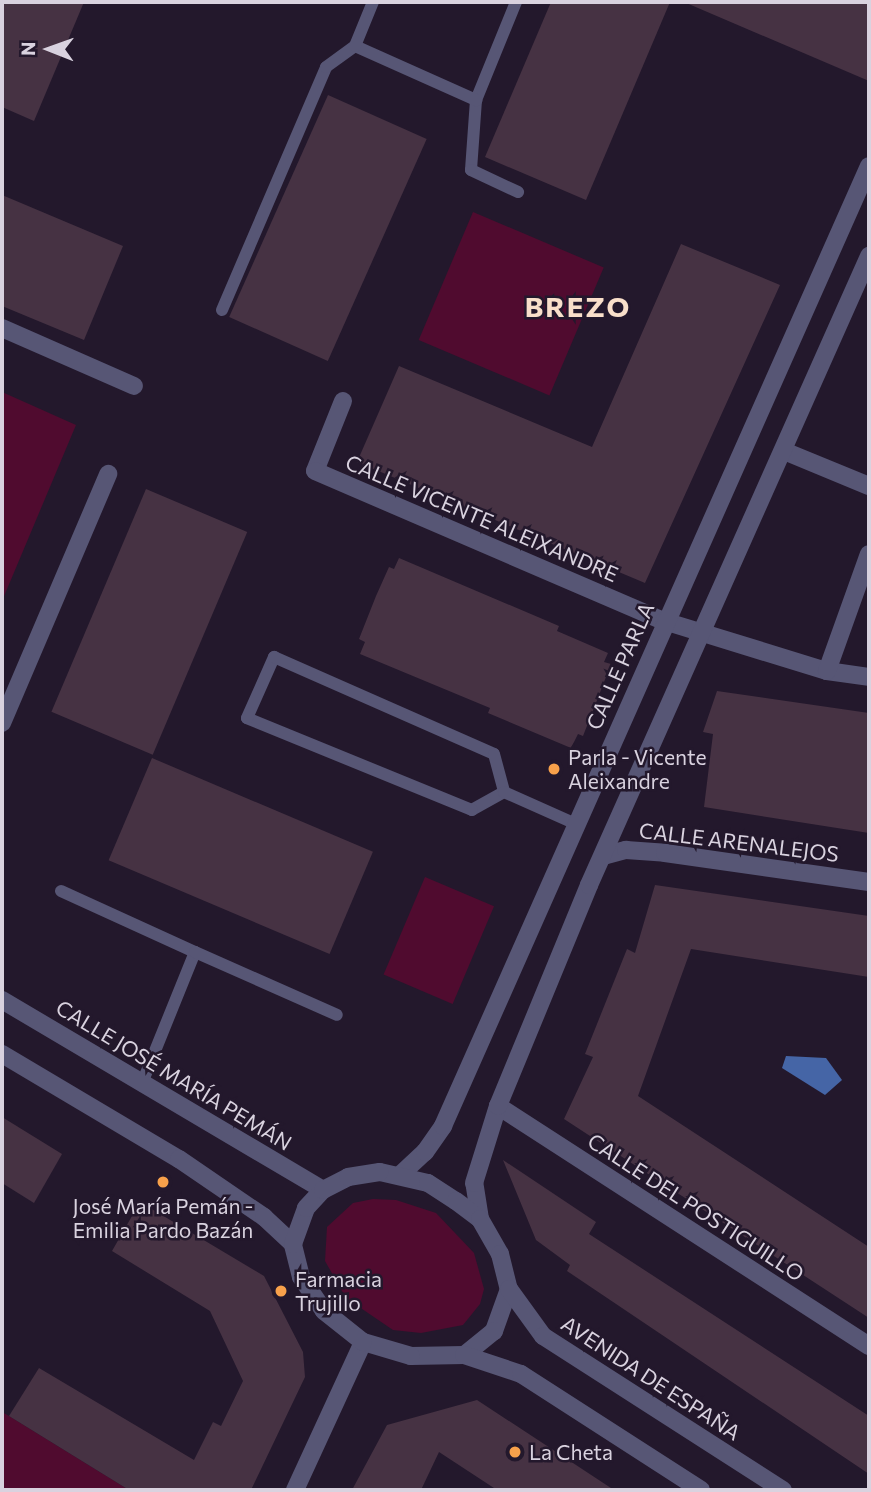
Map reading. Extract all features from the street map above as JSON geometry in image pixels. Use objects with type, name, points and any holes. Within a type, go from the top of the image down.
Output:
[{"type":"street","name":"CALLE PARLA","points":[[400,1175],[425,1152],[443,1126],[664,621],[734,478],[869,166]]},
{"type":"street","points":[[464,1355],[494,1331],[509,1289],[500,1254],[480,1219],[474,1183],[498,1106],[603,856],[869,256]]},
{"type":"street","points":[[2,328],[134,386]]},
{"type":"street","name":"CALLE VICENTE ALEIXANDRE","points":[[343,401],[315,471],[664,621],[827,671],[869,677]]},
{"type":"street","points":[[784,451],[869,486]]},
{"type":"street","points":[[2,723],[108,474]]},
{"type":"street","points":[[827,671],[869,554]]},
{"type":"street","name":"CALLE ARENALEJOS","points":[[603,856],[626,850],[665,853],[869,882]]},
{"type":"street","name":"CALLE JOSÉ MARÍA PEMÁN","points":[[2,999],[323,1190]]},
{"type":"street","points":[[2,1054],[179,1159],[264,1217],[293,1244]]},
{"type":"street","name":"CALLE DEL POSTIGUILLO","points":[[498,1106],[869,1346]]},
{"type":"street","points":[[480,1219],[428,1183],[400,1175],[348,1177],[323,1190],[306,1208],[293,1244],[300,1277],[324,1311],[363,1342],[411,1356],[464,1355],[521,1374],[697,1489]]},
{"type":"street","name":"AVENIDA DE ESPAÑA","points":[[509,1289],[543,1336],[783,1490]]},
{"type":"street","points":[[295,1490],[363,1342]]},
{"type":"lane","points":[[222,310],[326,67],[355,46],[373,2]]},
{"type":"lane","points":[[516,2],[476,100],[471,170],[518,192]]},
{"type":"lane","points":[[355,46],[476,100]]},
{"type":"lane","points":[[274,657],[494,754],[504,792],[472,810],[247,718],[274,657]]},
{"type":"lane","points":[[504,792],[576,824]]},
{"type":"lane","points":[[61,891],[337,1015]]},
{"type":"lane","points":[[142,1083],[195,952]]},
{"type":"shaded area","points":[[473,212],[604,267],[549,395],[419,340]]},
{"type":"shaded area","points":[[2,392],[76,425],[2,601]]},
{"type":"shaded area","points":[[425,877],[494,906],[453,1004],[384,975]]},
{"type":"shaded area","points":[[373,1199],[396,1200],[436,1213],[474,1253],[484,1289],[480,1304],[463,1325],[421,1333],[393,1330],[346,1298],[325,1261],[327,1227],[353,1203]]},
{"type":"shaded area","points":[[2,1412],[9,1416],[129,1490],[2,1490]]},
{"type":"water","points":[[786,1056],[826,1058],[842,1080],[825,1095],[782,1068]]},
{"type":"building","points":[[2,2],[84,2],[34,121],[2,107]]},
{"type":"building","points":[[551,2],[670,2],[586,200],[485,157]]},
{"type":"building","points":[[684,2],[869,2],[869,81]]},
{"type":"building","points":[[328,95],[427,139],[328,361],[229,317]]},
{"type":"building","points":[[2,195],[123,246],[84,340],[2,306]]},
{"type":"building","points":[[681,244],[780,285],[645,583],[357,462],[399,366],[592,447]]},
{"type":"building","points":[[146,489],[247,532],[153,755],[51,712]]},
{"type":"building","points":[[399,558],[559,626],[557,631],[608,653],[604,662],[611,664],[594,708],[583,736],[578,734],[571,748],[488,713],[490,708],[360,654],[365,642],[359,639],[376,596],[389,567],[394,569]]},
{"type":"building","points":[[717,691],[869,713],[869,833],[704,807],[713,734],[703,732]]},
{"type":"building","points":[[152,758],[373,852],[330,954],[109,860]]},
{"type":"building","points":[[655,885],[869,916],[869,977],[691,949],[638,1096],[869,1247],[869,1318],[564,1119],[593,1057],[585,1054],[627,949],[635,953]]},
{"type":"building","points":[[2,1117],[62,1154],[34,1203],[2,1183]]},
{"type":"building","points":[[503,1160],[596,1222],[589,1234],[869,1416],[869,1474],[567,1271],[570,1265],[536,1240]]},
{"type":"building","points":[[140,1202],[264,1276],[303,1352],[305,1377],[251,1490],[129,1490],[9,1416],[39,1368],[194,1460],[213,1422],[221,1426],[243,1381],[210,1311],[112,1251]]},
{"type":"building","points":[[477,1400],[614,1490],[497,1490],[439,1452],[421,1490],[352,1490],[387,1425]]},
{"type":"place","name":"Parla - Vicente Aleixandre","points":[[554,769]]},
{"type":"place","name":"José María Pemán - Emilia Pardo Bazán","points":[[163,1182]]},
{"type":"place","name":"Farmacia Trujillo","points":[[281,1291]]},
{"type":"place","name":"La Cheta","points":[[515,1452]]},
{"type":"district","name":"BREZO","points":[[578,306]]}]
